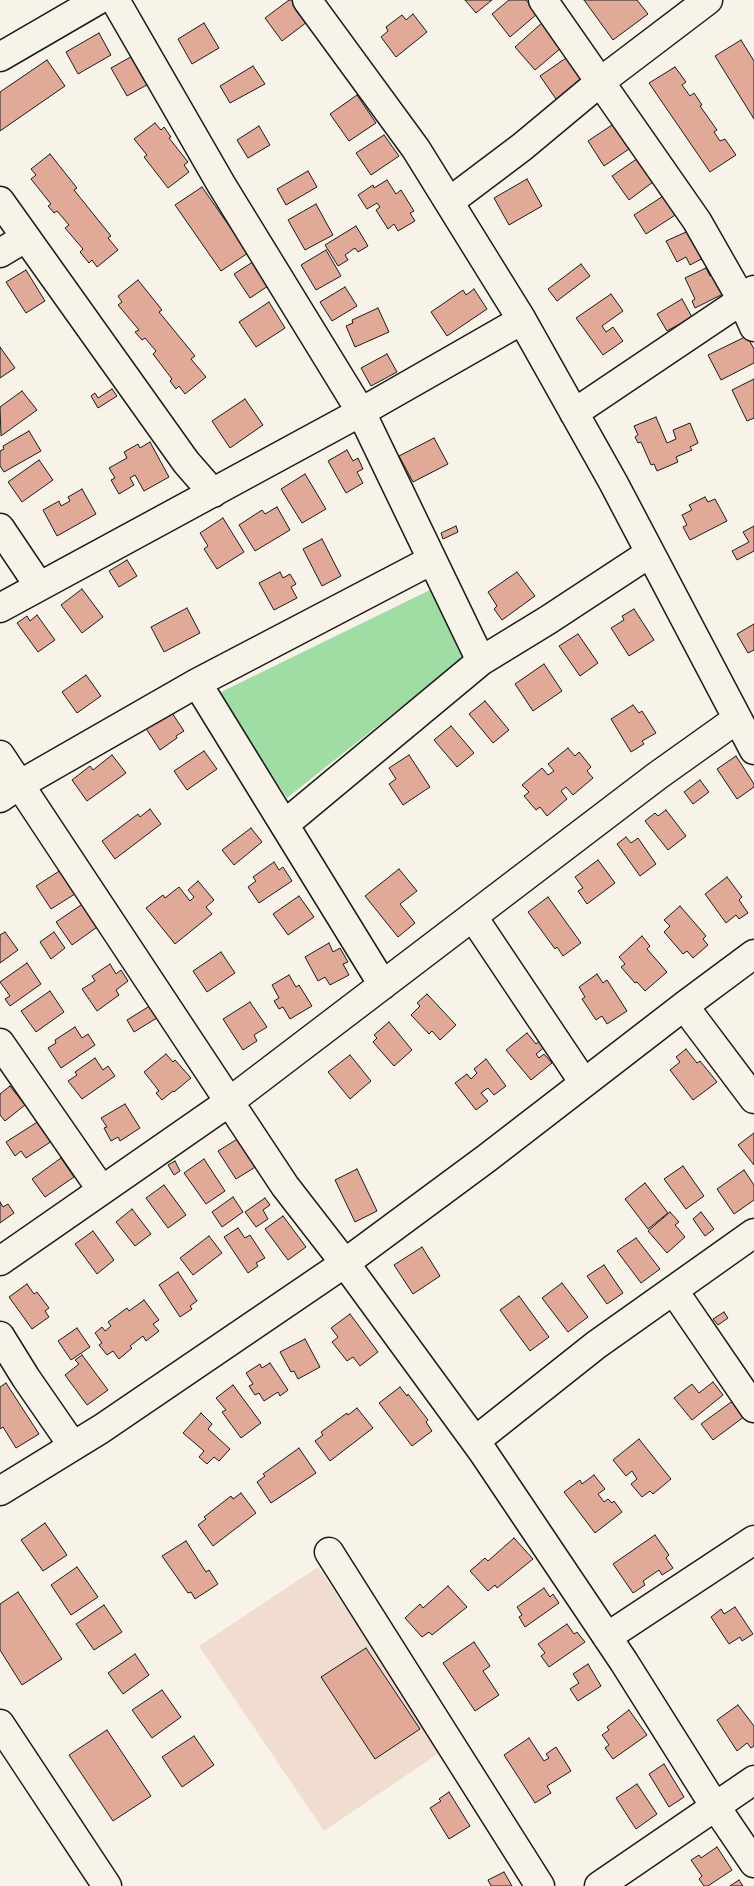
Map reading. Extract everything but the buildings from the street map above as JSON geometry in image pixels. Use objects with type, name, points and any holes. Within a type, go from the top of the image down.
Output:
[{"type":"street","points":[[0,57],[98,0]]},
{"type":"street","points":[[115,0],[221,184],[361,412],[481,661]]},
{"type":"street","points":[[307,0],[416,149],[522,320],[650,553],[754,750]]},
{"type":"street","points":[[543,0],[748,295],[754,327]]},
{"type":"street","points":[[449,202],[522,147],[600,82],[708,0]]},
{"type":"street","points":[[0,201],[186,462],[213,493]]},
{"type":"street","points":[[0,253],[25,238]]},
{"type":"street","points":[[574,413],[617,386],[748,295]]},
{"type":"street","points":[[0,608],[361,412],[522,320]]},
{"type":"street","points":[[0,528],[40,586]]},
{"type":"street","points":[[285,824],[481,661],[650,553]]},
{"type":"street","points":[[10,791],[197,683],[432,560]]},
{"type":"street","points":[[197,683],[383,985]]},
{"type":"street","points":[[0,1262],[101,1189],[229,1102],[656,776],[737,719]]},
{"type":"street","points":[[0,755],[10,791],[286,1186],[345,1263],[475,1441],[607,1637],[716,1807],[754,1862]]},
{"type":"street","points":[[473,916],[584,1083]]},
{"type":"street","points":[[0,1491],[101,1430],[345,1263],[487,1158],[754,954]]},
{"type":"street","points":[[684,1006],[754,1099]]},
{"type":"street","points":[[0,1043],[101,1189]]},
{"type":"street","points":[[475,1441],[596,1344],[754,1233]]},
{"type":"street","points":[[674,1291],[754,1408]]},
{"type":"street","points":[[0,1336],[26,1378],[73,1446]]},
{"type":"street","points":[[607,1637],[754,1540]]},
{"type":"street","points":[[329,1552],[540,1886]]},
{"type":"street","points":[[0,1724],[107,1886]]},
{"type":"street","points":[[599,1886],[754,1780]]},
{"type":"shaded area","points":[[318,1567],[442,1751],[324,1831],[199,1646]]},
{"type":"green space","points":[[430,590],[464,657],[287,798],[219,693]]}]
